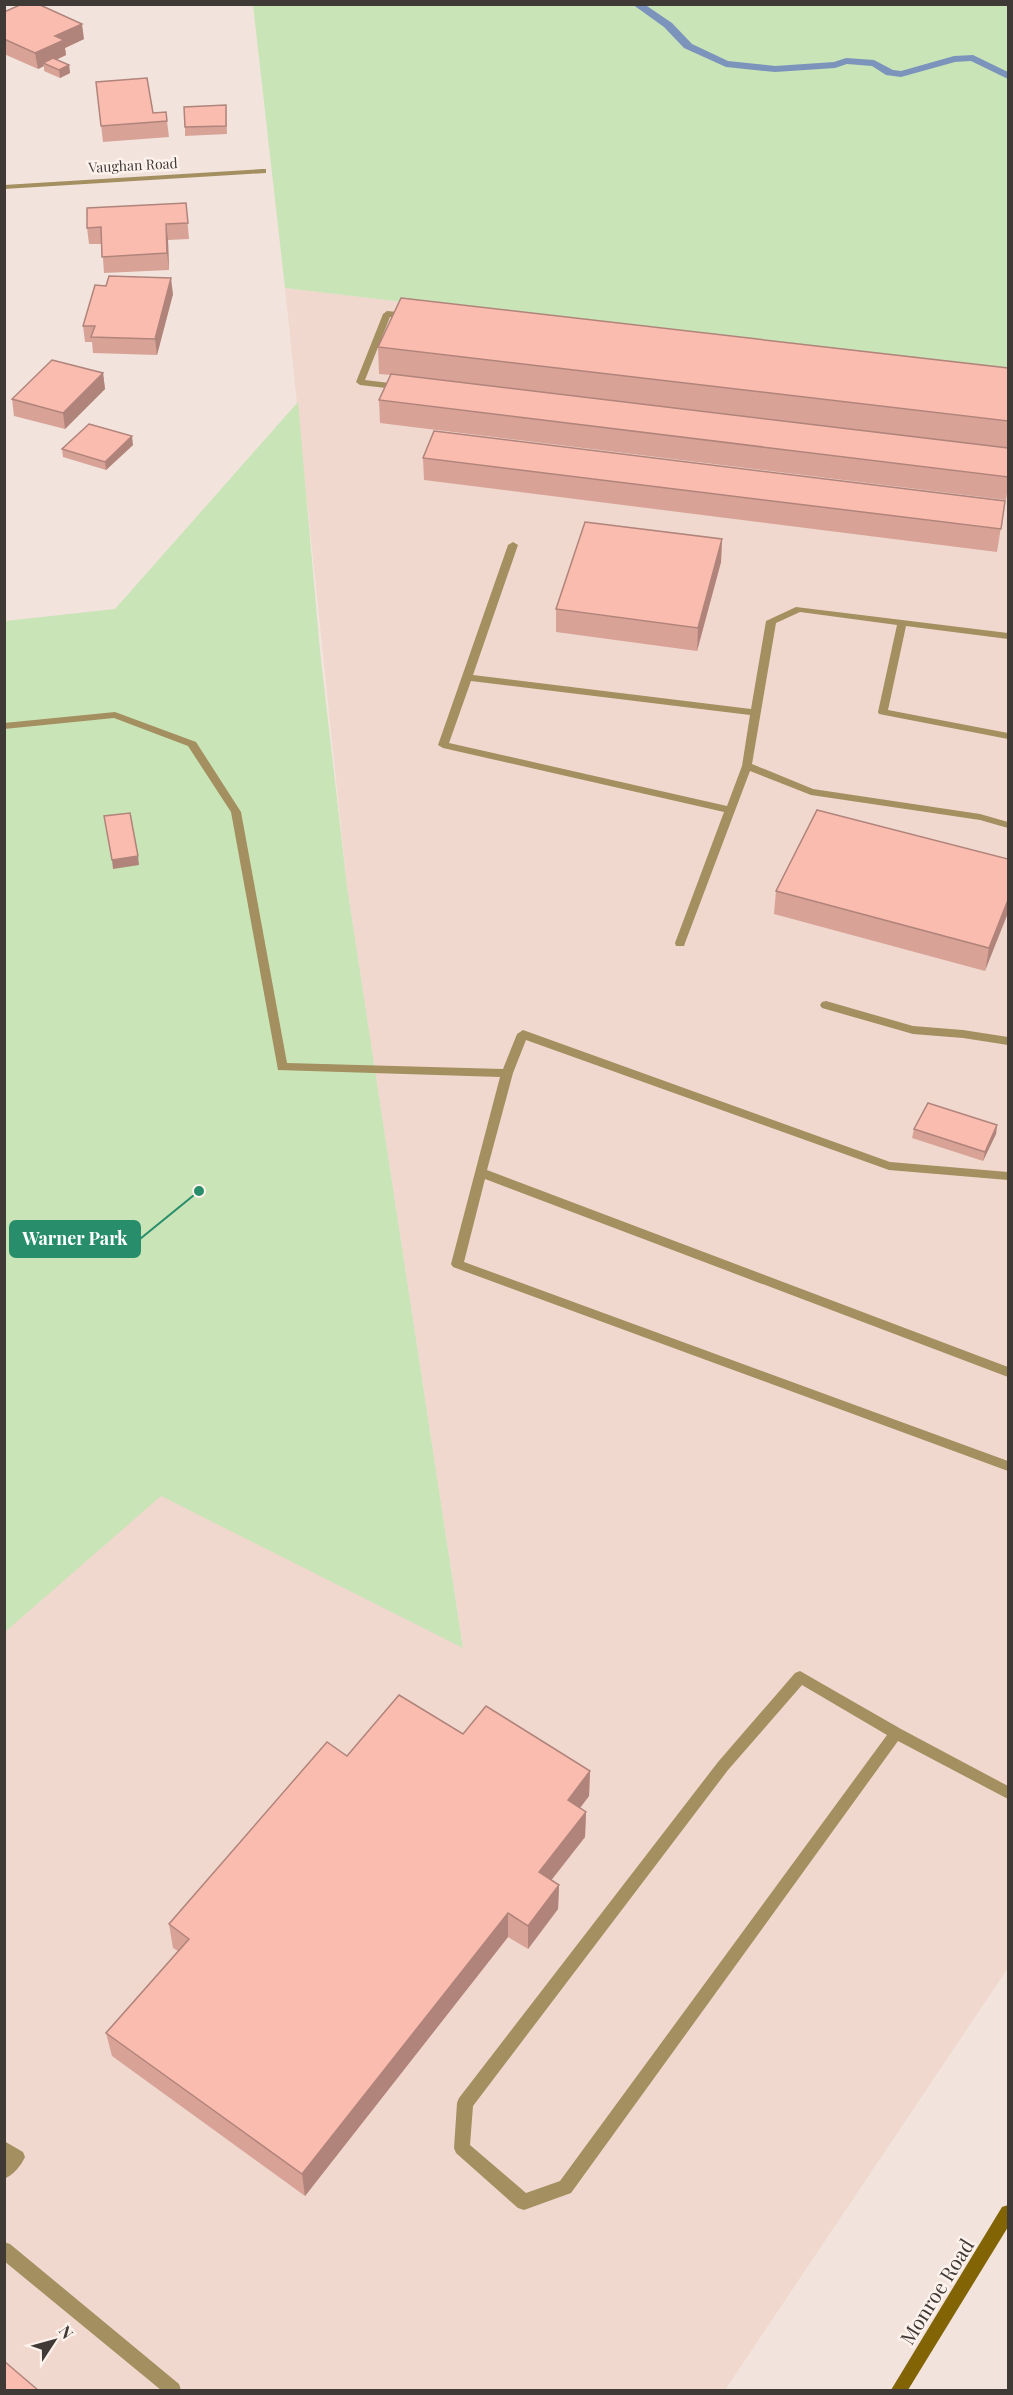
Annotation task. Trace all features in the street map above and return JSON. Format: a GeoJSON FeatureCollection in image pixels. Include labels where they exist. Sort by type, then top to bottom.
{"type":"FeatureCollection","features":[{"type":"Feature","properties":{"kind":"main road","name":"Monroe Road"},"geometry":{"type":"LineString","coordinates":[[899,2391],[1008,2213]]}},
{"type":"Feature","properties":{"kind":"street","name":"Vaughan Road"},"geometry":{"type":"LineString","coordinates":[[4,187],[263,171]]}},
{"type":"Feature","properties":{"kind":"street"},"geometry":{"type":"LineString","coordinates":[[418,389],[360,382],[387,314],[422,318]]}},
{"type":"Feature","properties":{"kind":"street"},"geometry":{"type":"LineString","coordinates":[[513,545],[443,745],[731,810]]}},
{"type":"Feature","properties":{"kind":"street"},"geometry":{"type":"LineString","coordinates":[[680,943],[747,766],[771,621],[798,609],[1008,636]]}},
{"type":"Feature","properties":{"kind":"street"},"geometry":{"type":"LineString","coordinates":[[902,622],[883,712],[1008,736]]}},
{"type":"Feature","properties":{"kind":"street"},"geometry":{"type":"LineString","coordinates":[[468,677],[756,713]]}},
{"type":"Feature","properties":{"kind":"street"},"geometry":{"type":"LineString","coordinates":[[4,726],[115,715],[192,744],[236,812],[282,1067],[507,1073]]}},
{"type":"Feature","properties":{"kind":"street"},"geometry":{"type":"LineString","coordinates":[[747,766],[811,792],[980,817],[1008,825]]}},
{"type":"Feature","properties":{"kind":"street"},"geometry":{"type":"LineString","coordinates":[[826,1005],[913,1030],[1008,1041]]}},
{"type":"Feature","properties":{"kind":"street"},"geometry":{"type":"LineString","coordinates":[[1008,1176],[889,1166],[523,1034],[507,1073],[457,1264],[1008,1466]]}},
{"type":"Feature","properties":{"kind":"street"},"geometry":{"type":"LineString","coordinates":[[482,1173],[1008,1372]]}},
{"type":"Feature","properties":{"kind":"street"},"geometry":{"type":"LineString","coordinates":[[896,1733],[565,2187],[524,2202],[462,2148],[465,2103],[723,1766],[800,1677],[896,1733],[1008,1793]]}},
{"type":"Feature","properties":{"kind":"street"},"geometry":{"type":"LineString","coordinates":[[4,2148],[17,2157],[4,2172]]}},
{"type":"Feature","properties":{"kind":"street"},"geometry":{"type":"LineString","coordinates":[[4,2250],[173,2391]]}},
{"type":"Feature","properties":{"kind":"shaded area"},"geometry":{"type":"Polygon","coordinates":[[[285,288],[1008,374],[1008,1968],[725,2390],[5,2390],[4,1632],[161,1495],[463,1647],[347,886],[285,288]]]}},
{"type":"Feature","properties":{"kind":"green space"},"geometry":{"type":"Polygon","coordinates":[[[253,5],[1008,5],[1008,374],[285,288],[253,5]]]}},
{"type":"Feature","properties":{"kind":"green space"},"geometry":{"type":"Polygon","coordinates":[[[298,402],[320,651],[347,886],[463,1648],[161,1496],[5,1632],[5,621],[115,609],[298,402]]]}},
{"type":"Feature","properties":{"kind":"building"},"geometry":{"type":"Polygon","coordinates":[[[22,4],[38,4],[82,24],[55,36],[64,40],[35,53],[4,39],[4,12],[22,4]]]}},
{"type":"Feature","properties":{"kind":"building"},"geometry":{"type":"Polygon","coordinates":[[[53,58],[69,65],[59,70],[43,63],[53,58]]]}},
{"type":"Feature","properties":{"kind":"building"},"geometry":{"type":"Polygon","coordinates":[[[147,78],[153,113],[166,112],[167,121],[101,126],[96,82],[147,78]]]}},
{"type":"Feature","properties":{"kind":"building"},"geometry":{"type":"Polygon","coordinates":[[[226,105],[226,126],[185,127],[184,107],[226,105]]]}},
{"type":"Feature","properties":{"kind":"building"},"geometry":{"type":"Polygon","coordinates":[[[186,203],[188,223],[166,224],[167,253],[102,257],[101,227],[87,228],[87,208],[186,203]]]}},
{"type":"Feature","properties":{"kind":"building"},"geometry":{"type":"Polygon","coordinates":[[[109,276],[171,278],[155,339],[91,337],[95,326],[83,326],[95,285],[106,286],[109,276]]]}},
{"type":"Feature","properties":{"kind":"building"},"geometry":{"type":"Polygon","coordinates":[[[401,298],[1008,368],[1008,421],[378,347],[401,298]]]}},
{"type":"Feature","properties":{"kind":"building"},"geometry":{"type":"Polygon","coordinates":[[[52,360],[103,373],[63,413],[12,399],[52,360]]]}},
{"type":"Feature","properties":{"kind":"building"},"geometry":{"type":"Polygon","coordinates":[[[391,374],[1008,448],[1008,477],[379,400],[391,374]]]}},
{"type":"Feature","properties":{"kind":"building"},"geometry":{"type":"Polygon","coordinates":[[[89,424],[132,436],[105,462],[62,449],[89,424]]]}},
{"type":"Feature","properties":{"kind":"building"},"geometry":{"type":"Polygon","coordinates":[[[434,431],[1005,501],[1001,529],[423,458],[434,431]]]}},
{"type":"Feature","properties":{"kind":"building"},"geometry":{"type":"Polygon","coordinates":[[[585,522],[722,539],[698,628],[556,609],[585,522]]]}},
{"type":"Feature","properties":{"kind":"building"},"geometry":{"type":"Polygon","coordinates":[[[817,810],[1008,859],[1008,900],[989,948],[776,891],[817,810]]]}},
{"type":"Feature","properties":{"kind":"building"},"geometry":{"type":"Polygon","coordinates":[[[130,813],[138,856],[112,860],[104,816],[130,813]]]}},
{"type":"Feature","properties":{"kind":"building"},"geometry":{"type":"Polygon","coordinates":[[[928,1103],[997,1125],[985,1152],[914,1129],[928,1103]]]}},
{"type":"Feature","properties":{"kind":"building"},"geometry":{"type":"Polygon","coordinates":[[[399,1695],[463,1734],[486,1706],[590,1771],[568,1800],[586,1812],[539,1872],[559,1885],[528,1926],[508,1913],[302,2174],[106,2033],[189,1939],[169,1924],[327,1742],[347,1756],[399,1695]]]}},
{"type":"Feature","properties":{"kind":"building"},"geometry":{"type":"Polygon","coordinates":[[[4,2361],[39,2391],[4,2391],[4,2361]]]}},
{"type":"Feature","properties":{"kind":"waterway"},"geometry":{"type":"LineString","coordinates":[[637,4],[668,25],[688,46],[726,64],[775,69],[835,65],[846,61],[874,63],[890,73],[901,74],[954,59],[973,58],[1008,76]]}},
{"type":"Feature","properties":{"kind":"place","name":"Warner Park"},"geometry":{"type":"Point","coordinates":[199,1191]}}]}
